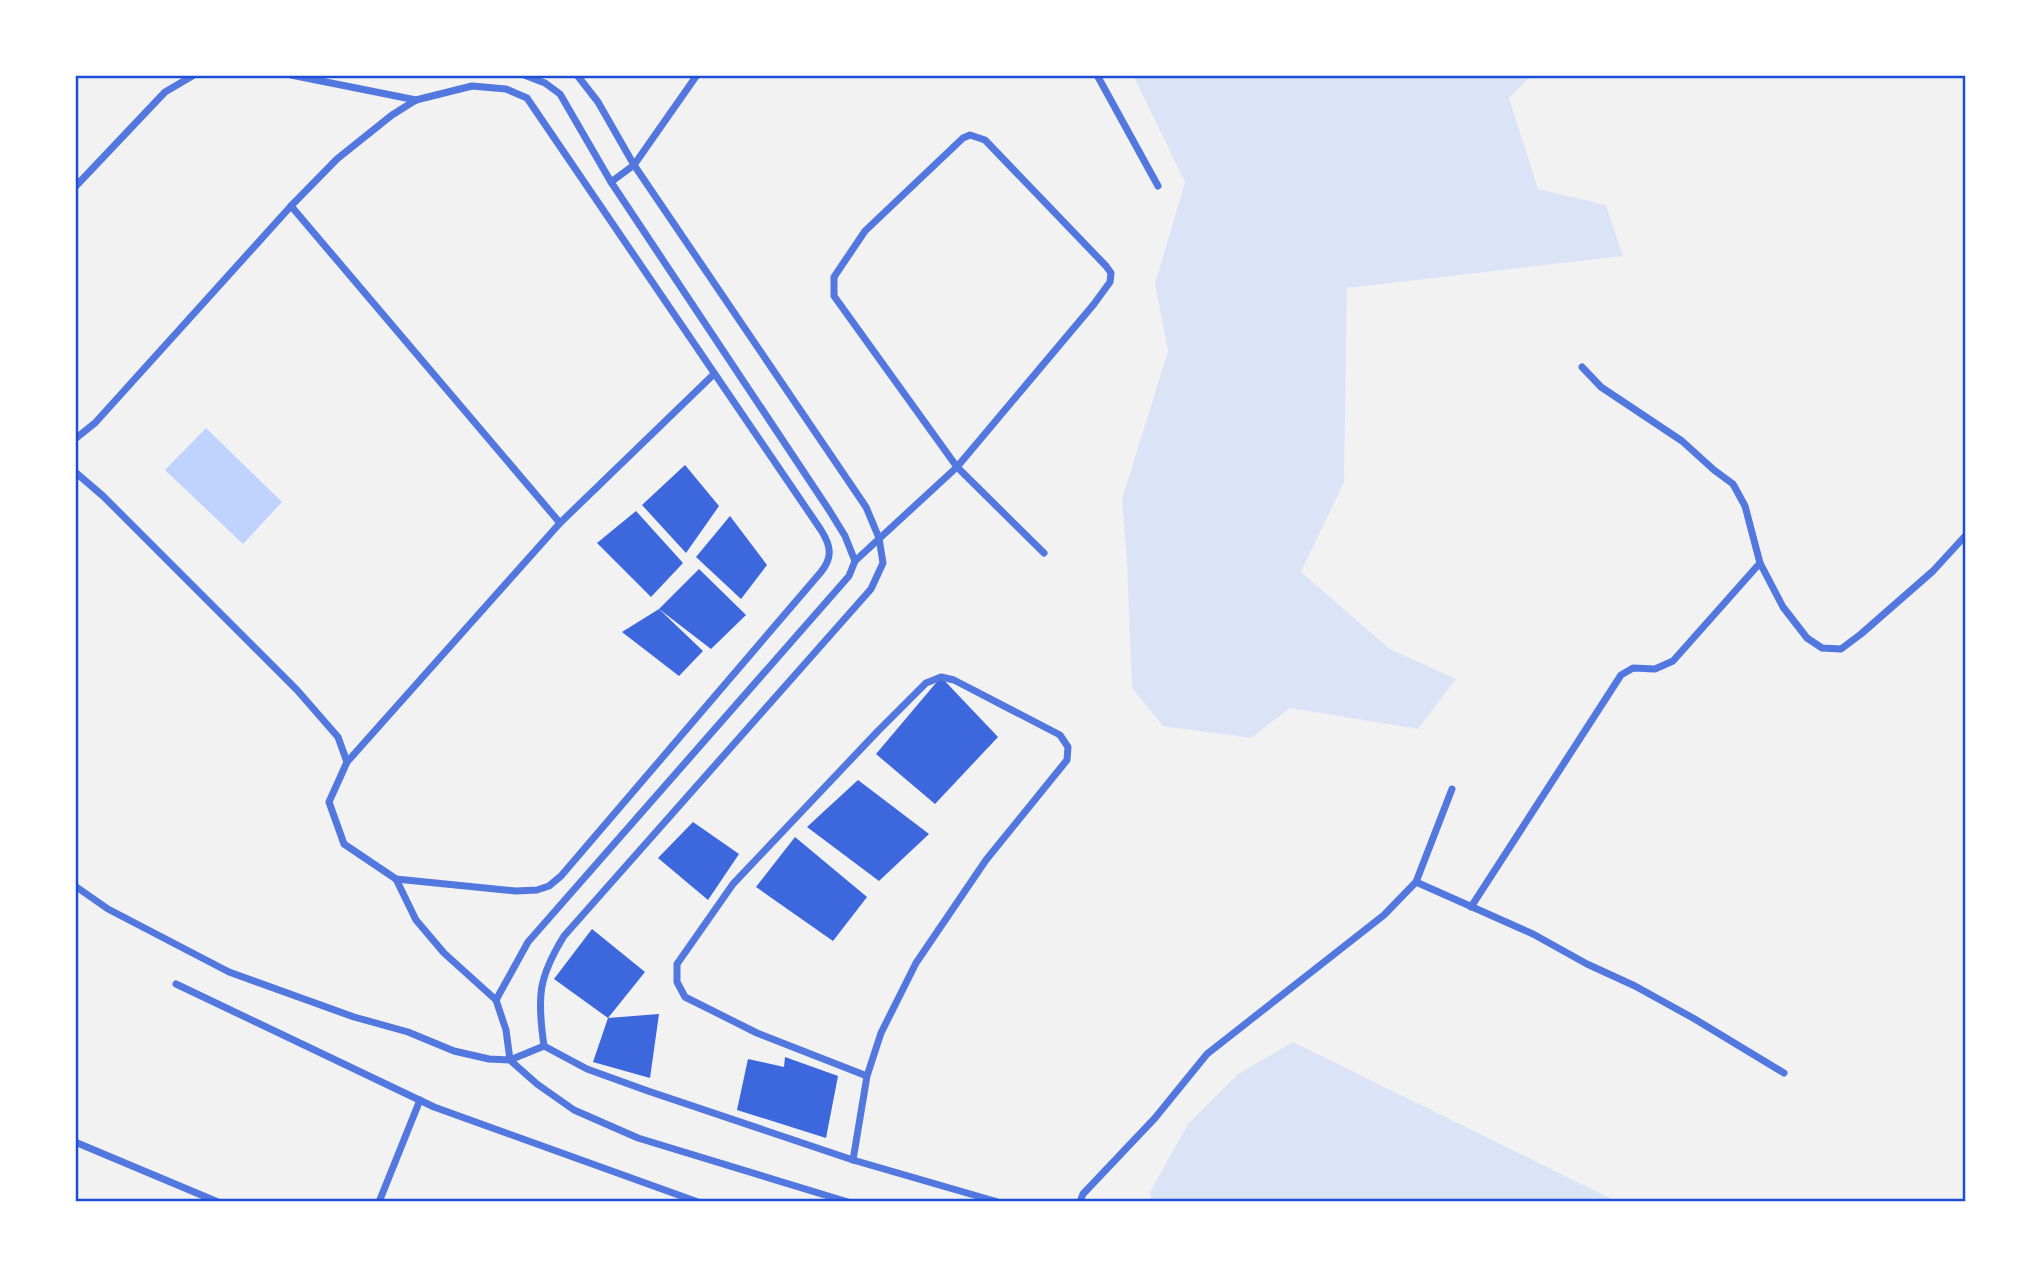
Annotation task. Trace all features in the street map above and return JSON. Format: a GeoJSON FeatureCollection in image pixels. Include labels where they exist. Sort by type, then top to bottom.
{"type":"FeatureCollection","features":[{"type":"Feature","properties":{"kind":"street"},"geometry":{"type":"LineString","coordinates":[[75,187],[165,92],[194,75]]}},
{"type":"Feature","properties":{"kind":"street"},"geometry":{"type":"LineString","coordinates":[[291,75],[416,100]]}},
{"type":"Feature","properties":{"kind":"street"},"geometry":{"type":"LineString","coordinates":[[524,75],[545,83],[560,94],[611,182],[829,510],[845,536],[855,561]]}},
{"type":"Feature","properties":{"kind":"street"},"geometry":{"type":"LineString","coordinates":[[544,1046],[539,1014],[541,982],[549,960],[564,936],[871,589],[883,563],[874,521],[851,484],[634,164],[598,102],[577,75]]}},
{"type":"Feature","properties":{"kind":"street"},"geometry":{"type":"LineString","coordinates":[[611,182],[634,164],[697,75]]}},
{"type":"Feature","properties":{"kind":"street"},"geometry":{"type":"LineString","coordinates":[[1097,75],[1158,186]]}},
{"type":"Feature","properties":{"kind":"street"},"geometry":{"type":"LineString","coordinates":[[75,439],[95,424],[291,206],[337,159],[392,115],[416,100],[472,86],[506,89],[527,98],[714,373],[825,537],[830,550],[826,566],[561,876],[549,886],[537,890],[516,891],[396,879],[344,844],[329,802],[347,762],[560,523],[714,373]]}},
{"type":"Feature","properties":{"kind":"street"},"geometry":{"type":"LineString","coordinates":[[496,1000],[528,942],[849,576],[855,561],[957,467],[1110,282],[1111,273],[985,140],[975,135],[963,138],[865,231],[834,277],[834,296],[957,467],[1044,553]]}},
{"type":"Feature","properties":{"kind":"street"},"geometry":{"type":"LineString","coordinates":[[291,206],[560,523]]}},
{"type":"Feature","properties":{"kind":"street"},"geometry":{"type":"LineString","coordinates":[[1582,367],[1601,387],[1682,441],[1733,484],[1745,506],[1760,563],[1783,607],[1807,638],[1822,649],[1841,649],[1933,571],[1966,535]]}},
{"type":"Feature","properties":{"kind":"street"},"geometry":{"type":"LineString","coordinates":[[75,472],[103,496],[297,690],[338,737],[347,762]]}},
{"type":"Feature","properties":{"kind":"street"},"geometry":{"type":"LineString","coordinates":[[1471,907],[1621,675],[1633,668],[1655,669],[1673,661],[1760,563]]}},
{"type":"Feature","properties":{"kind":"street"},"geometry":{"type":"LineString","coordinates":[[853,1160],[867,1076],[881,1032],[916,963],[986,860],[1068,760],[1068,747],[1060,735],[954,680],[941,677],[926,683],[733,884],[677,964],[677,982],[685,997],[757,1033],[867,1076]]}},
{"type":"Feature","properties":{"kind":"street"},"geometry":{"type":"LineString","coordinates":[[1080,1202],[1083,1194],[1155,1118],[1207,1054],[1384,915],[1416,883],[1452,789]]}},
{"type":"Feature","properties":{"kind":"street"},"geometry":{"type":"LineString","coordinates":[[396,879],[416,920],[444,953],[496,1000],[506,1030],[510,1060],[537,1084],[574,1110],[638,1138],[848,1202]]}},
{"type":"Feature","properties":{"kind":"street"},"geometry":{"type":"LineString","coordinates":[[1416,883],[1533,934],[1587,964],[1635,986],[1784,1073]]}},
{"type":"Feature","properties":{"kind":"street"},"geometry":{"type":"LineString","coordinates":[[75,886],[120,915],[229,972],[354,1017],[408,1032],[454,1051],[489,1059],[510,1060],[544,1046]]}},
{"type":"Feature","properties":{"kind":"street"},"geometry":{"type":"LineString","coordinates":[[176,984],[420,1100],[566,1156],[698,1202]]}},
{"type":"Feature","properties":{"kind":"street"},"geometry":{"type":"LineString","coordinates":[[544,1046],[587,1069],[853,1160],[998,1202]]}},
{"type":"Feature","properties":{"kind":"street"},"geometry":{"type":"LineString","coordinates":[[379,1202],[420,1100]]}},
{"type":"Feature","properties":{"kind":"street"},"geometry":{"type":"LineString","coordinates":[[75,1142],[218,1202]]}},
{"type":"Feature","properties":{"kind":"shaded area"},"geometry":{"type":"Polygon","coordinates":[[[1133,75],[1532,75],[1509,98],[1538,189],[1606,205],[1623,256],[1347,288],[1344,482],[1301,572],[1390,649],[1456,679],[1418,729],[1290,708],[1251,738],[1163,726],[1132,688],[1122,499],[1168,351],[1155,284],[1185,182],[1133,75]]]}},
{"type":"Feature","properties":{"kind":"shaded area"},"geometry":{"type":"Polygon","coordinates":[[[1293,1042],[1618,1202],[1151,1202],[1150,1192],[1188,1124],[1238,1074],[1293,1042]]]}},
{"type":"Feature","properties":{"kind":"water"},"geometry":{"type":"Polygon","coordinates":[[[206,428],[282,502],[243,544],[165,470],[206,428]]]}},
{"type":"Feature","properties":{"kind":"building"},"geometry":{"type":"Polygon","coordinates":[[[685,465],[719,506],[686,553],[642,505],[685,465]]]}},
{"type":"Feature","properties":{"kind":"building"},"geometry":{"type":"Polygon","coordinates":[[[636,511],[683,563],[651,597],[597,543],[636,511]]]}},
{"type":"Feature","properties":{"kind":"building"},"geometry":{"type":"Polygon","coordinates":[[[730,516],[767,565],[741,599],[696,557],[730,516]]]}},
{"type":"Feature","properties":{"kind":"building"},"geometry":{"type":"Polygon","coordinates":[[[699,569],[746,615],[711,649],[659,609],[699,569]]]}},
{"type":"Feature","properties":{"kind":"building"},"geometry":{"type":"Polygon","coordinates":[[[659,609],[703,651],[679,676],[622,632],[659,609]]]}},
{"type":"Feature","properties":{"kind":"building"},"geometry":{"type":"Polygon","coordinates":[[[941,677],[998,737],[935,804],[876,754],[941,677]]]}},
{"type":"Feature","properties":{"kind":"building"},"geometry":{"type":"Polygon","coordinates":[[[858,780],[929,834],[879,881],[807,827],[858,780]]]}},
{"type":"Feature","properties":{"kind":"building"},"geometry":{"type":"Polygon","coordinates":[[[693,822],[739,854],[708,900],[658,858],[693,822]]]}},
{"type":"Feature","properties":{"kind":"building"},"geometry":{"type":"Polygon","coordinates":[[[795,837],[867,897],[833,941],[756,887],[795,837]]]}},
{"type":"Feature","properties":{"kind":"building"},"geometry":{"type":"Polygon","coordinates":[[[592,929],[645,972],[608,1018],[554,979],[592,929]]]}},
{"type":"Feature","properties":{"kind":"building"},"geometry":{"type":"Polygon","coordinates":[[[659,1014],[650,1078],[593,1062],[608,1018],[659,1014]]]}},
{"type":"Feature","properties":{"kind":"building"},"geometry":{"type":"Polygon","coordinates":[[[785,1057],[838,1076],[826,1138],[737,1110],[748,1059],[784,1067],[785,1057]]]}}]}
